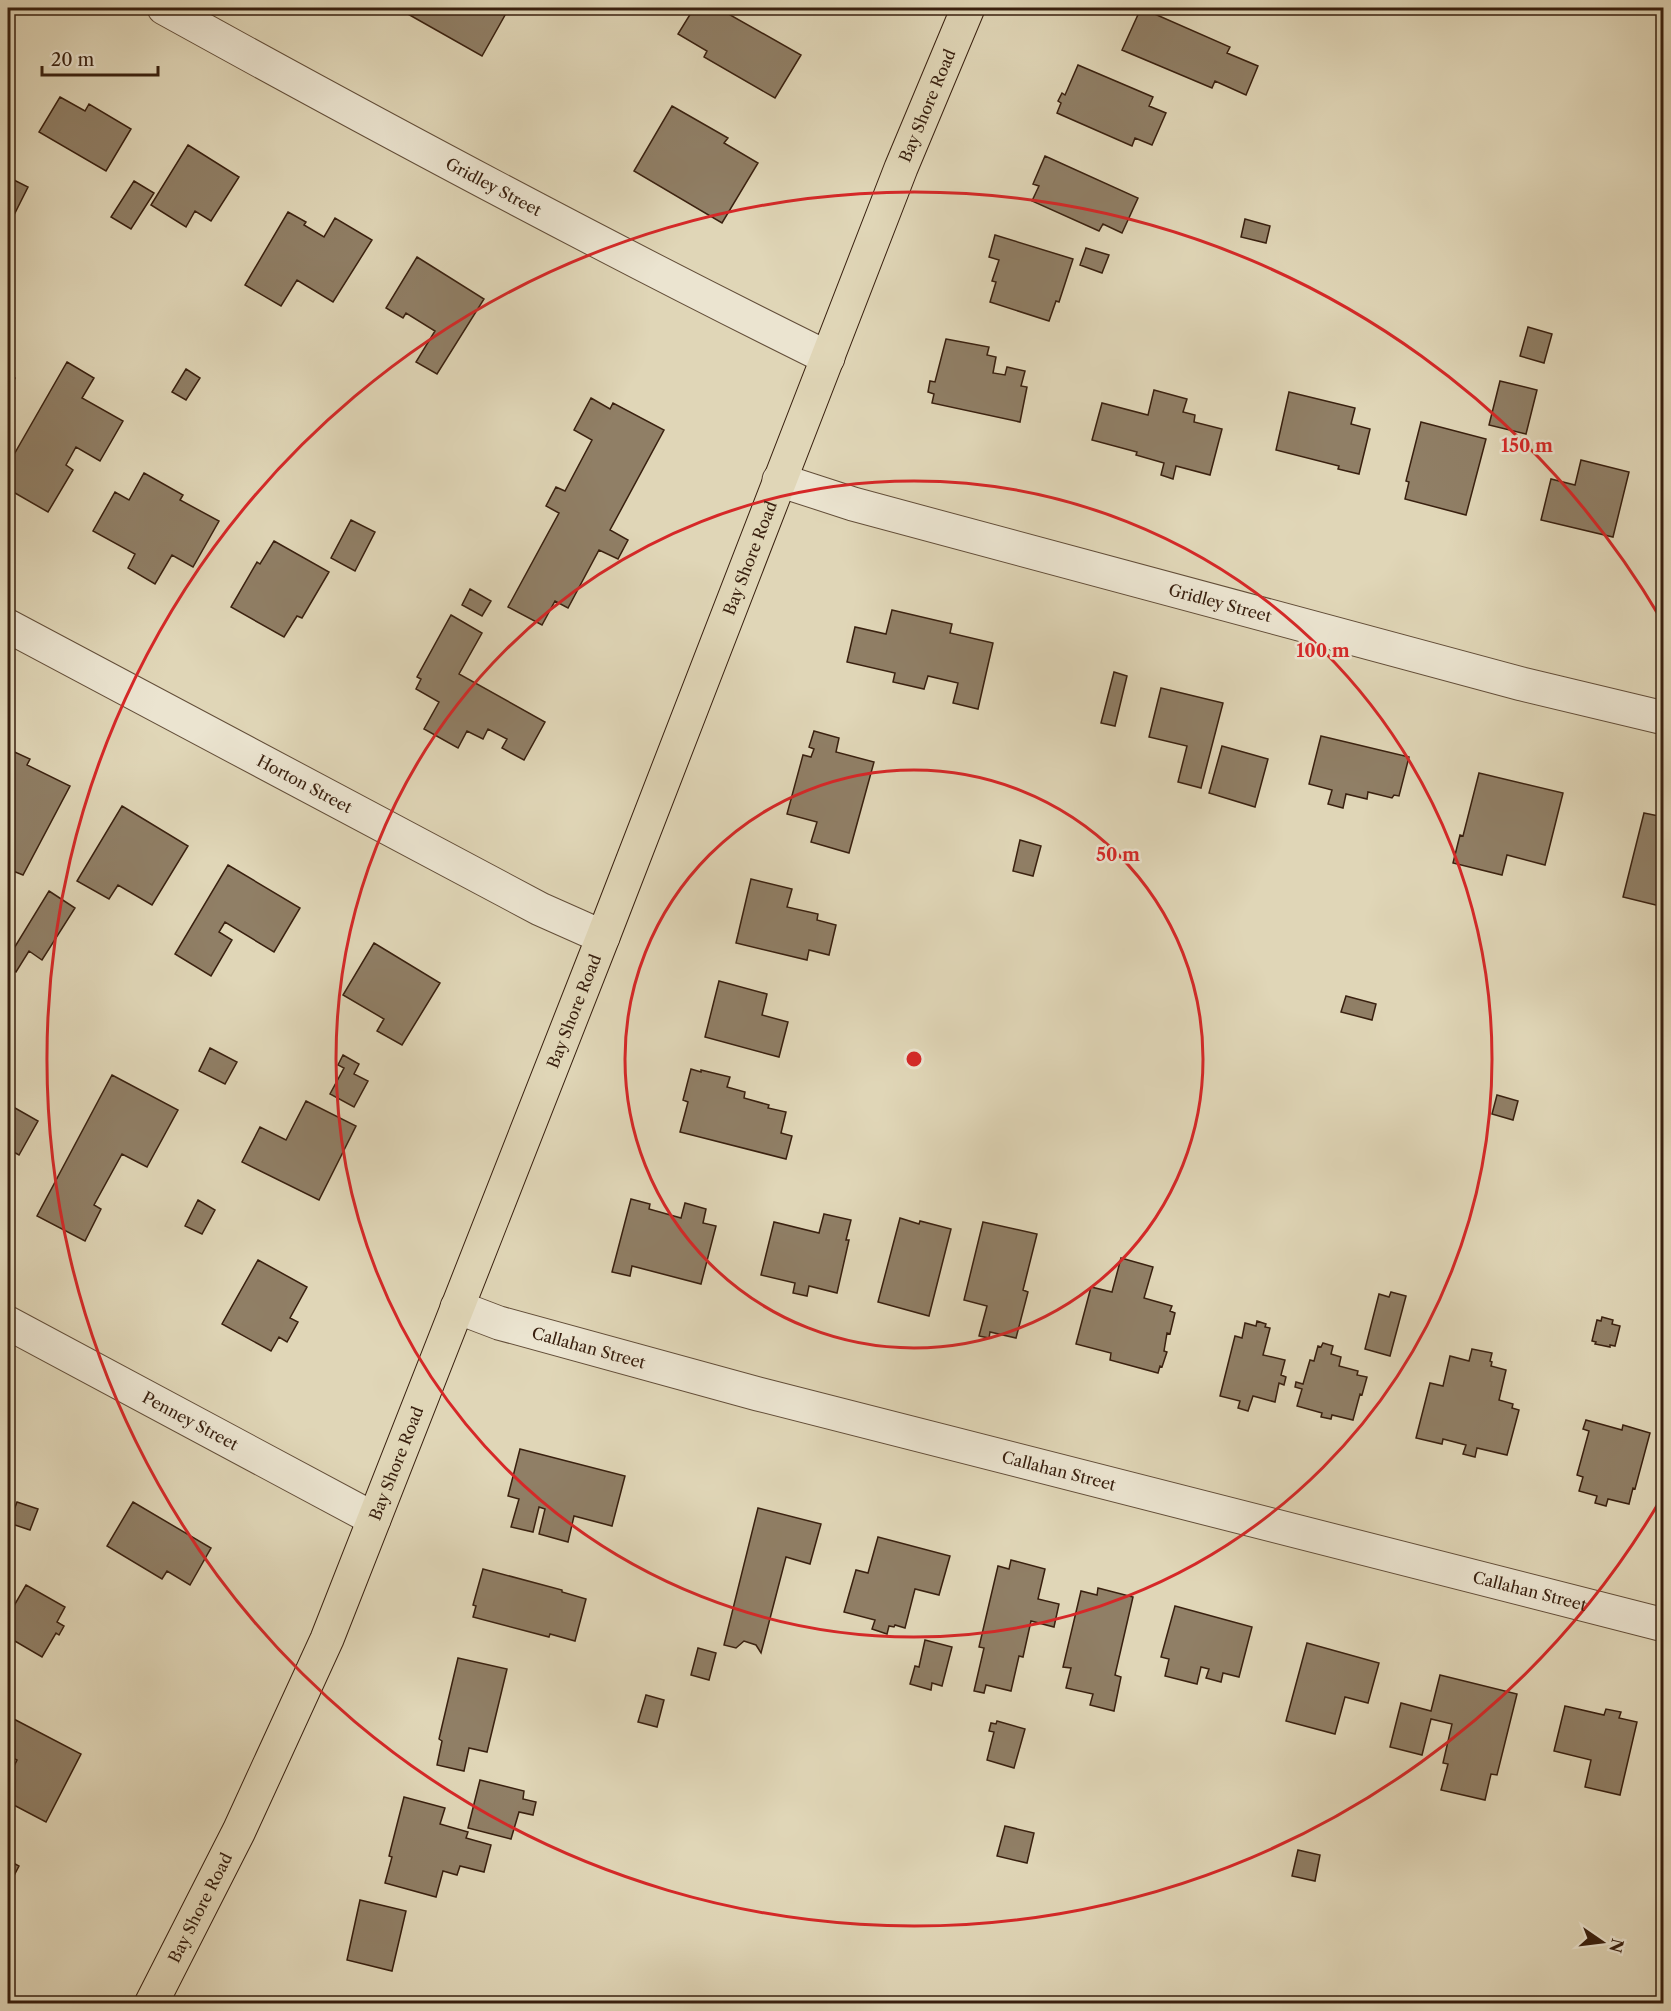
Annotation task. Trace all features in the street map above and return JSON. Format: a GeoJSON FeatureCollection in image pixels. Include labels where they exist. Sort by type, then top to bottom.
{"type":"FeatureCollection","features":[{"type":"Feature","properties":{"kind":"main road","name":"Bay Shore Road"},"geometry":{"type":"LineString","coordinates":[[151,2004],[228,1852],[327,1639],[603,937],[901,168],[968,8]]}},
{"type":"Feature","properties":{"kind":"street","name":"Gridley Street"},"geometry":{"type":"LineString","coordinates":[[164,8],[609,248],[828,357]]}},
{"type":"Feature","properties":{"kind":"street","name":"Gridley Street"},"geometry":{"type":"LineString","coordinates":[[779,480],[853,504],[1522,684],[1664,718]]}},
{"type":"Feature","properties":{"kind":"street","name":"Horton Street"},"geometry":{"type":"LineString","coordinates":[[8,626],[540,909],[603,937]]}},
{"type":"Feature","properties":{"kind":"street","name":"Callahan Street"},"geometry":{"type":"LineString","coordinates":[[457,1307],[499,1323],[758,1394],[1664,1625]]}},
{"type":"Feature","properties":{"kind":"street","name":"Penney Street"},"geometry":{"type":"LineString","coordinates":[[8,1323],[374,1520]]}},
{"type":"Feature","properties":{"kind":"building"},"geometry":{"type":"Polygon","coordinates":[[[400,8],[509,8],[482,56],[400,8]]]}},
{"type":"Feature","properties":{"kind":"building"},"geometry":{"type":"Polygon","coordinates":[[[694,8],[718,8],[801,55],[775,98],[704,57],[707,51],[678,34],[694,8]]]}},
{"type":"Feature","properties":{"kind":"building"},"geometry":{"type":"Polygon","coordinates":[[[1141,8],[1230,47],[1227,53],[1258,66],[1246,95],[1215,81],[1212,88],[1122,50],[1141,8]]]}},
{"type":"Feature","properties":{"kind":"building"},"geometry":{"type":"Polygon","coordinates":[[[1078,65],[1153,97],[1149,106],[1166,113],[1152,145],[1135,138],[1132,146],[1057,113],[1061,103],[1058,101],[1062,93],[1065,95],[1078,65]]]}},
{"type":"Feature","properties":{"kind":"building"},"geometry":{"type":"Polygon","coordinates":[[[60,97],[85,111],[89,104],[131,129],[106,171],[39,132],[60,97]]]}},
{"type":"Feature","properties":{"kind":"building"},"geometry":{"type":"Polygon","coordinates":[[[672,106],[728,138],[724,143],[758,163],[722,223],[634,171],[672,106]]]}},
{"type":"Feature","properties":{"kind":"building"},"geometry":{"type":"Polygon","coordinates":[[[188,145],[239,177],[211,221],[195,211],[186,227],[151,205],[188,145]]]}},
{"type":"Feature","properties":{"kind":"building"},"geometry":{"type":"Polygon","coordinates":[[[1045,156],[1138,198],[1122,233],[1103,224],[1099,231],[1032,201],[1039,186],[1033,184],[1045,156]]]}},
{"type":"Feature","properties":{"kind":"building"},"geometry":{"type":"Polygon","coordinates":[[[8,177],[28,187],[8,227],[8,177]]]}},
{"type":"Feature","properties":{"kind":"building"},"geometry":{"type":"Polygon","coordinates":[[[134,181],[154,193],[131,229],[111,217],[134,181]]]}},
{"type":"Feature","properties":{"kind":"building"},"geometry":{"type":"Polygon","coordinates":[[[288,212],[306,222],[304,225],[324,237],[335,218],[372,240],[333,302],[297,280],[281,306],[245,285],[288,212]]]}},
{"type":"Feature","properties":{"kind":"building"},"geometry":{"type":"Polygon","coordinates":[[[1245,219],[1270,226],[1266,243],[1241,237],[1245,219]]]}},
{"type":"Feature","properties":{"kind":"building"},"geometry":{"type":"Polygon","coordinates":[[[995,235],[1073,259],[1059,302],[1056,301],[1049,321],[990,302],[996,282],[992,281],[999,260],[989,257],[995,235]]]}},
{"type":"Feature","properties":{"kind":"building"},"geometry":{"type":"Polygon","coordinates":[[[1086,248],[1109,255],[1102,273],[1080,265],[1086,248]]]}},
{"type":"Feature","properties":{"kind":"building"},"geometry":{"type":"Polygon","coordinates":[[[417,257],[484,299],[437,374],[416,362],[435,331],[406,313],[403,318],[386,308],[417,257]]]}},
{"type":"Feature","properties":{"kind":"building"},"geometry":{"type":"Polygon","coordinates":[[[1528,327],[1552,334],[1544,363],[1520,356],[1528,327]]]}},
{"type":"Feature","properties":{"kind":"building"},"geometry":{"type":"Polygon","coordinates":[[[946,339],[989,347],[987,355],[996,357],[993,373],[1005,375],[1007,367],[1025,371],[1021,386],[1027,387],[1020,422],[932,403],[934,394],[928,392],[930,381],[935,382],[946,339]]]}},
{"type":"Feature","properties":{"kind":"building"},"geometry":{"type":"Polygon","coordinates":[[[67,362],[94,378],[82,398],[123,421],[100,461],[76,447],[66,465],[73,470],[48,512],[8,489],[8,465],[67,362]]]}},
{"type":"Feature","properties":{"kind":"building"},"geometry":{"type":"Polygon","coordinates":[[[186,369],[200,378],[186,400],[172,392],[186,369]]]}},
{"type":"Feature","properties":{"kind":"building"},"geometry":{"type":"Polygon","coordinates":[[[8,374],[15,378],[8,394],[8,374]]]}},
{"type":"Feature","properties":{"kind":"building"},"geometry":{"type":"Polygon","coordinates":[[[1500,381],[1537,390],[1526,434],[1489,425],[1500,381]]]}},
{"type":"Feature","properties":{"kind":"building"},"geometry":{"type":"Polygon","coordinates":[[[1154,390],[1187,399],[1183,412],[1195,415],[1194,422],[1222,429],[1210,475],[1176,466],[1173,479],[1161,475],[1164,463],[1136,455],[1137,452],[1092,440],[1102,403],[1148,415],[1154,390]]]}},
{"type":"Feature","properties":{"kind":"building"},"geometry":{"type":"Polygon","coordinates":[[[1289,392],[1355,408],[1351,424],[1370,429],[1359,474],[1338,469],[1339,466],[1276,450],[1289,392]]]}},
{"type":"Feature","properties":{"kind":"building"},"geometry":{"type":"Polygon","coordinates":[[[591,398],[610,409],[613,403],[664,430],[610,530],[628,540],[618,559],[599,550],[568,608],[555,601],[542,625],[508,607],[559,513],[546,506],[556,487],[565,491],[592,440],[574,430],[591,398]]]}},
{"type":"Feature","properties":{"kind":"building"},"geometry":{"type":"Polygon","coordinates":[[[1421,422],[1486,439],[1466,515],[1405,499],[1409,482],[1406,481],[1421,422]]]}},
{"type":"Feature","properties":{"kind":"building"},"geometry":{"type":"Polygon","coordinates":[[[1581,460],[1629,472],[1613,537],[1541,520],[1551,479],[1575,485],[1581,460]]]}},
{"type":"Feature","properties":{"kind":"building"},"geometry":{"type":"Polygon","coordinates":[[[144,473],[183,495],[180,500],[219,521],[193,567],[172,555],[155,584],[128,568],[135,554],[93,531],[115,492],[129,500],[144,473]]]}},
{"type":"Feature","properties":{"kind":"building"},"geometry":{"type":"Polygon","coordinates":[[[351,520],[375,532],[355,571],[331,558],[351,520]]]}},
{"type":"Feature","properties":{"kind":"building"},"geometry":{"type":"Polygon","coordinates":[[[274,541],[329,572],[302,618],[297,616],[284,637],[231,607],[257,562],[260,564],[274,541]]]}},
{"type":"Feature","properties":{"kind":"building"},"geometry":{"type":"Polygon","coordinates":[[[470,589],[491,601],[482,616],[462,605],[470,589]]]}},
{"type":"Feature","properties":{"kind":"building"},"geometry":{"type":"Polygon","coordinates":[[[892,610],[952,624],[950,633],[993,643],[978,709],[953,703],[958,683],[928,676],[924,689],[893,682],[895,673],[847,662],[855,627],[886,634],[892,610]]]}},
{"type":"Feature","properties":{"kind":"building"},"geometry":{"type":"Polygon","coordinates":[[[451,615],[482,633],[459,674],[545,722],[524,760],[502,748],[507,739],[488,729],[483,739],[467,731],[458,748],[424,729],[439,702],[416,689],[421,679],[417,677],[451,615]]]}},
{"type":"Feature","properties":{"kind":"building"},"geometry":{"type":"Polygon","coordinates":[[[1114,672],[1127,676],[1115,726],[1101,723],[1114,672]]]}},
{"type":"Feature","properties":{"kind":"building"},"geometry":{"type":"Polygon","coordinates":[[[1161,688],[1223,703],[1201,788],[1178,782],[1187,746],[1149,737],[1161,688]]]}},
{"type":"Feature","properties":{"kind":"building"},"geometry":{"type":"Polygon","coordinates":[[[814,731],[839,738],[836,752],[874,762],[849,853],[811,842],[817,822],[787,814],[803,755],[811,757],[814,749],[809,747],[814,731]]]}},
{"type":"Feature","properties":{"kind":"building"},"geometry":{"type":"Polygon","coordinates":[[[1321,736],[1409,757],[1399,796],[1394,795],[1392,798],[1368,792],[1367,799],[1346,794],[1343,808],[1328,804],[1332,790],[1309,784],[1321,736]]]}},
{"type":"Feature","properties":{"kind":"building"},"geometry":{"type":"Polygon","coordinates":[[[1222,746],[1268,759],[1255,807],[1209,793],[1222,746]]]}},
{"type":"Feature","properties":{"kind":"building"},"geometry":{"type":"Polygon","coordinates":[[[8,749],[30,759],[27,765],[70,786],[23,875],[8,869],[8,749]]]}},
{"type":"Feature","properties":{"kind":"building"},"geometry":{"type":"Polygon","coordinates":[[[1479,773],[1563,793],[1545,865],[1507,855],[1502,875],[1453,863],[1460,835],[1463,836],[1479,773]]]}},
{"type":"Feature","properties":{"kind":"building"},"geometry":{"type":"Polygon","coordinates":[[[122,806],[188,846],[152,905],[118,885],[109,899],[77,881],[122,806]]]}},
{"type":"Feature","properties":{"kind":"building"},"geometry":{"type":"Polygon","coordinates":[[[1644,813],[1664,817],[1664,907],[1623,897],[1644,813]]]}},
{"type":"Feature","properties":{"kind":"building"},"geometry":{"type":"Polygon","coordinates":[[[1020,840],[1041,846],[1033,876],[1013,871],[1020,840]]]}},
{"type":"Feature","properties":{"kind":"building"},"geometry":{"type":"Polygon","coordinates":[[[228,865],[300,908],[274,952],[225,922],[219,932],[232,940],[211,976],[175,954],[228,865]]]}},
{"type":"Feature","properties":{"kind":"building"},"geometry":{"type":"Polygon","coordinates":[[[751,879],[792,889],[787,907],[818,914],[817,920],[836,925],[829,955],[809,950],[807,960],[736,943],[751,879]]]}},
{"type":"Feature","properties":{"kind":"building"},"geometry":{"type":"Polygon","coordinates":[[[49,891],[75,908],[42,960],[29,951],[16,972],[8,967],[8,958],[49,891]]]}},
{"type":"Feature","properties":{"kind":"building"},"geometry":{"type":"Polygon","coordinates":[[[374,943],[440,983],[402,1045],[377,1031],[384,1019],[343,995],[374,943]]]}},
{"type":"Feature","properties":{"kind":"building"},"geometry":{"type":"Polygon","coordinates":[[[719,981],[767,994],[762,1015],[788,1022],[779,1057],[705,1037],[719,981]]]}},
{"type":"Feature","properties":{"kind":"building"},"geometry":{"type":"Polygon","coordinates":[[[1346,996],[1376,1004],[1372,1020],[1341,1012],[1346,996]]]}},
{"type":"Feature","properties":{"kind":"building"},"geometry":{"type":"Polygon","coordinates":[[[210,1048],[237,1062],[225,1084],[199,1071],[210,1048]]]}},
{"type":"Feature","properties":{"kind":"building"},"geometry":{"type":"Polygon","coordinates":[[[343,1055],[359,1064],[354,1074],[368,1081],[354,1107],[330,1094],[344,1068],[338,1065],[343,1055]]]}},
{"type":"Feature","properties":{"kind":"building"},"geometry":{"type":"Polygon","coordinates":[[[691,1069],[730,1077],[727,1087],[745,1092],[744,1098],[769,1105],[768,1108],[786,1112],[781,1133],[792,1136],[786,1159],[680,1132],[688,1102],[683,1100],[691,1069]]]}},
{"type":"Feature","properties":{"kind":"building"},"geometry":{"type":"Polygon","coordinates":[[[112,1075],[178,1110],[147,1167],[122,1154],[94,1205],[101,1209],[85,1241],[37,1216],[112,1075]]]}},
{"type":"Feature","properties":{"kind":"building"},"geometry":{"type":"Polygon","coordinates":[[[1497,1095],[1518,1101],[1513,1120],[1492,1114],[1497,1095]]]}},
{"type":"Feature","properties":{"kind":"building"},"geometry":{"type":"Polygon","coordinates":[[[306,1101],[356,1126],[319,1200],[242,1162],[260,1127],[286,1140],[306,1101]]]}},
{"type":"Feature","properties":{"kind":"building"},"geometry":{"type":"Polygon","coordinates":[[[8,1104],[38,1121],[19,1155],[8,1149],[8,1104]]]}},
{"type":"Feature","properties":{"kind":"building"},"geometry":{"type":"Polygon","coordinates":[[[631,1199],[650,1204],[649,1209],[681,1218],[685,1203],[706,1209],[703,1223],[716,1226],[701,1284],[632,1266],[630,1276],[612,1272],[631,1199]]]}},
{"type":"Feature","properties":{"kind":"building"},"geometry":{"type":"Polygon","coordinates":[[[198,1200],[215,1210],[202,1234],[185,1226],[198,1200]]]}},
{"type":"Feature","properties":{"kind":"building"},"geometry":{"type":"Polygon","coordinates":[[[824,1214],[851,1220],[846,1240],[849,1240],[837,1293],[809,1286],[807,1296],[793,1293],[795,1283],[761,1275],[774,1222],[819,1233],[824,1214]]]}},
{"type":"Feature","properties":{"kind":"building"},"geometry":{"type":"Polygon","coordinates":[[[900,1218],[919,1224],[920,1221],[951,1229],[929,1316],[878,1302],[900,1218]]]}},
{"type":"Feature","properties":{"kind":"building"},"geometry":{"type":"Polygon","coordinates":[[[983,1222],[1037,1234],[1023,1290],[1028,1292],[1016,1338],[990,1332],[989,1338],[979,1336],[987,1306],[964,1300],[983,1222]]]}},
{"type":"Feature","properties":{"kind":"building"},"geometry":{"type":"Polygon","coordinates":[[[1121,1258],[1153,1267],[1144,1298],[1172,1306],[1170,1311],[1175,1313],[1170,1334],[1167,1333],[1164,1351],[1167,1352],[1158,1373],[1110,1360],[1111,1353],[1076,1344],[1091,1287],[1112,1292],[1121,1258]]]}},
{"type":"Feature","properties":{"kind":"building"},"geometry":{"type":"Polygon","coordinates":[[[258,1260],[307,1287],[290,1318],[298,1322],[287,1342],[279,1337],[271,1351],[222,1324],[258,1260]]]}},
{"type":"Feature","properties":{"kind":"building"},"geometry":{"type":"Polygon","coordinates":[[[1391,1292],[1406,1296],[1390,1356],[1365,1349],[1379,1294],[1389,1297],[1391,1292]]]}},
{"type":"Feature","properties":{"kind":"building"},"geometry":{"type":"Polygon","coordinates":[[[1602,1317],[1613,1320],[1612,1324],[1620,1326],[1615,1346],[1595,1344],[1596,1342],[1592,1341],[1597,1320],[1601,1321],[1602,1317]]]}},
{"type":"Feature","properties":{"kind":"building"},"geometry":{"type":"Polygon","coordinates":[[[1257,1321],[1270,1328],[1263,1355],[1285,1360],[1281,1375],[1286,1377],[1284,1385],[1279,1383],[1275,1402],[1253,1396],[1248,1411],[1238,1408],[1240,1401],[1220,1396],[1235,1336],[1242,1338],[1245,1323],[1256,1326],[1257,1321]]]}},
{"type":"Feature","properties":{"kind":"building"},"geometry":{"type":"Polygon","coordinates":[[[1323,1343],[1333,1346],[1331,1354],[1341,1357],[1339,1366],[1358,1371],[1357,1375],[1367,1377],[1353,1420],[1332,1415],[1331,1419],[1321,1417],[1322,1413],[1297,1406],[1302,1389],[1295,1387],[1296,1382],[1303,1384],[1310,1360],[1314,1361],[1318,1346],[1321,1347],[1323,1343]]]}},
{"type":"Feature","properties":{"kind":"building"},"geometry":{"type":"Polygon","coordinates":[[[1472,1349],[1492,1353],[1491,1366],[1506,1370],[1499,1400],[1513,1404],[1512,1408],[1519,1410],[1507,1455],[1477,1448],[1475,1457],[1463,1454],[1466,1445],[1443,1439],[1442,1444],[1416,1438],[1430,1383],[1443,1386],[1450,1356],[1469,1361],[1472,1349]]]}},
{"type":"Feature","properties":{"kind":"building"},"geometry":{"type":"Polygon","coordinates":[[[1586,1420],[1622,1430],[1623,1425],[1650,1433],[1629,1504],[1608,1499],[1606,1506],[1595,1503],[1597,1496],[1579,1491],[1583,1477],[1577,1475],[1589,1431],[1583,1429],[1586,1420]]]}},
{"type":"Feature","properties":{"kind":"building"},"geometry":{"type":"Polygon","coordinates":[[[520,1449],[625,1476],[612,1526],[574,1516],[568,1542],[539,1534],[545,1509],[539,1507],[533,1532],[511,1527],[519,1499],[508,1496],[520,1449]]]}},
{"type":"Feature","properties":{"kind":"building"},"geometry":{"type":"Polygon","coordinates":[[[17,1502],[38,1509],[30,1530],[9,1523],[17,1502]]]}},
{"type":"Feature","properties":{"kind":"building"},"geometry":{"type":"Polygon","coordinates":[[[133,1502],[211,1548],[190,1585],[167,1571],[162,1579],[107,1546],[133,1502]]]}},
{"type":"Feature","properties":{"kind":"building"},"geometry":{"type":"Polygon","coordinates":[[[758,1508],[821,1524],[810,1564],[786,1557],[761,1653],[756,1645],[744,1641],[736,1648],[724,1645],[758,1508]]]}},
{"type":"Feature","properties":{"kind":"building"},"geometry":{"type":"Polygon","coordinates":[[[878,1537],[950,1556],[939,1595],[915,1589],[905,1628],[889,1626],[887,1634],[872,1629],[875,1620],[844,1612],[856,1570],[868,1573],[878,1537]]]}},
{"type":"Feature","properties":{"kind":"building"},"geometry":{"type":"Polygon","coordinates":[[[1011,1560],[1045,1569],[1038,1599],[1059,1604],[1054,1627],[1031,1621],[1023,1657],[1019,1656],[1011,1691],[986,1685],[984,1693],[974,1691],[984,1648],[979,1647],[998,1566],[1009,1569],[1011,1560]]]}},
{"type":"Feature","properties":{"kind":"building"},"geometry":{"type":"Polygon","coordinates":[[[483,1569],[562,1590],[562,1592],[586,1599],[575,1641],[550,1634],[549,1637],[473,1617],[476,1606],[473,1605],[483,1569]]]}},
{"type":"Feature","properties":{"kind":"building"},"geometry":{"type":"Polygon","coordinates":[[[26,1585],[65,1607],[57,1622],[64,1626],[59,1635],[56,1633],[42,1657],[8,1637],[8,1616],[26,1585]]]}},
{"type":"Feature","properties":{"kind":"building"},"geometry":{"type":"Polygon","coordinates":[[[1098,1588],[1133,1597],[1115,1675],[1121,1677],[1114,1711],[1090,1705],[1093,1694],[1066,1688],[1071,1668],[1063,1667],[1081,1591],[1097,1595],[1098,1588]]]}},
{"type":"Feature","properties":{"kind":"building"},"geometry":{"type":"Polygon","coordinates":[[[1175,1606],[1252,1627],[1239,1677],[1223,1673],[1221,1682],[1206,1678],[1209,1669],[1201,1667],[1197,1684],[1165,1676],[1169,1659],[1161,1657],[1175,1606]]]}},
{"type":"Feature","properties":{"kind":"building"},"geometry":{"type":"Polygon","coordinates":[[[925,1640],[952,1647],[942,1686],[932,1683],[931,1690],[910,1684],[915,1666],[919,1667],[925,1640]]]}},
{"type":"Feature","properties":{"kind":"building"},"geometry":{"type":"Polygon","coordinates":[[[1307,1643],[1379,1663],[1368,1703],[1345,1697],[1335,1734],[1286,1721],[1307,1643]]]}},
{"type":"Feature","properties":{"kind":"building"},"geometry":{"type":"Polygon","coordinates":[[[698,1648],[716,1653],[709,1680],[691,1675],[698,1648]]]}},
{"type":"Feature","properties":{"kind":"building"},"geometry":{"type":"Polygon","coordinates":[[[458,1658],[507,1669],[487,1752],[469,1748],[464,1771],[437,1765],[442,1741],[439,1739],[458,1658]]]}},
{"type":"Feature","properties":{"kind":"building"},"geometry":{"type":"Polygon","coordinates":[[[1440,1675],[1517,1694],[1497,1775],[1491,1774],[1485,1800],[1441,1790],[1448,1764],[1443,1763],[1452,1724],[1431,1719],[1422,1755],[1390,1747],[1401,1703],[1431,1711],[1440,1675]]]}},
{"type":"Feature","properties":{"kind":"building"},"geometry":{"type":"Polygon","coordinates":[[[646,1695],[664,1700],[657,1727],[638,1722],[646,1695]]]}},
{"type":"Feature","properties":{"kind":"building"},"geometry":{"type":"Polygon","coordinates":[[[1565,1706],[1604,1715],[1606,1709],[1621,1712],[1619,1718],[1637,1722],[1620,1795],[1585,1787],[1591,1760],[1554,1751],[1565,1706]]]}},
{"type":"Feature","properties":{"kind":"building"},"geometry":{"type":"Polygon","coordinates":[[[8,1716],[81,1754],[46,1822],[8,1802],[8,1778],[17,1760],[8,1755],[8,1716]]]}},
{"type":"Feature","properties":{"kind":"building"},"geometry":{"type":"Polygon","coordinates":[[[997,1721],[1025,1729],[1014,1768],[987,1760],[994,1732],[989,1731],[991,1723],[996,1724],[997,1721]]]}},
{"type":"Feature","properties":{"kind":"building"},"geometry":{"type":"Polygon","coordinates":[[[480,1780],[524,1791],[523,1799],[536,1802],[533,1815],[519,1812],[511,1839],[468,1828],[480,1780]]]}},
{"type":"Feature","properties":{"kind":"building"},"geometry":{"type":"Polygon","coordinates":[[[404,1797],[445,1808],[440,1824],[468,1832],[466,1838],[491,1845],[484,1872],[460,1866],[457,1875],[443,1871],[436,1897],[385,1883],[392,1857],[389,1856],[404,1797]]]}},
{"type":"Feature","properties":{"kind":"building"},"geometry":{"type":"Polygon","coordinates":[[[1005,1826],[1034,1833],[1027,1863],[997,1856],[1005,1826]]]}},
{"type":"Feature","properties":{"kind":"building"},"geometry":{"type":"Polygon","coordinates":[[[1298,1850],[1320,1855],[1315,1881],[1292,1876],[1298,1850]]]}},
{"type":"Feature","properties":{"kind":"building"},"geometry":{"type":"Polygon","coordinates":[[[8,1860],[19,1866],[8,1887],[8,1860]]]}},
{"type":"Feature","properties":{"kind":"building"},"geometry":{"type":"Polygon","coordinates":[[[360,1900],[406,1911],[392,1971],[347,1960],[360,1900]]]}}]}
